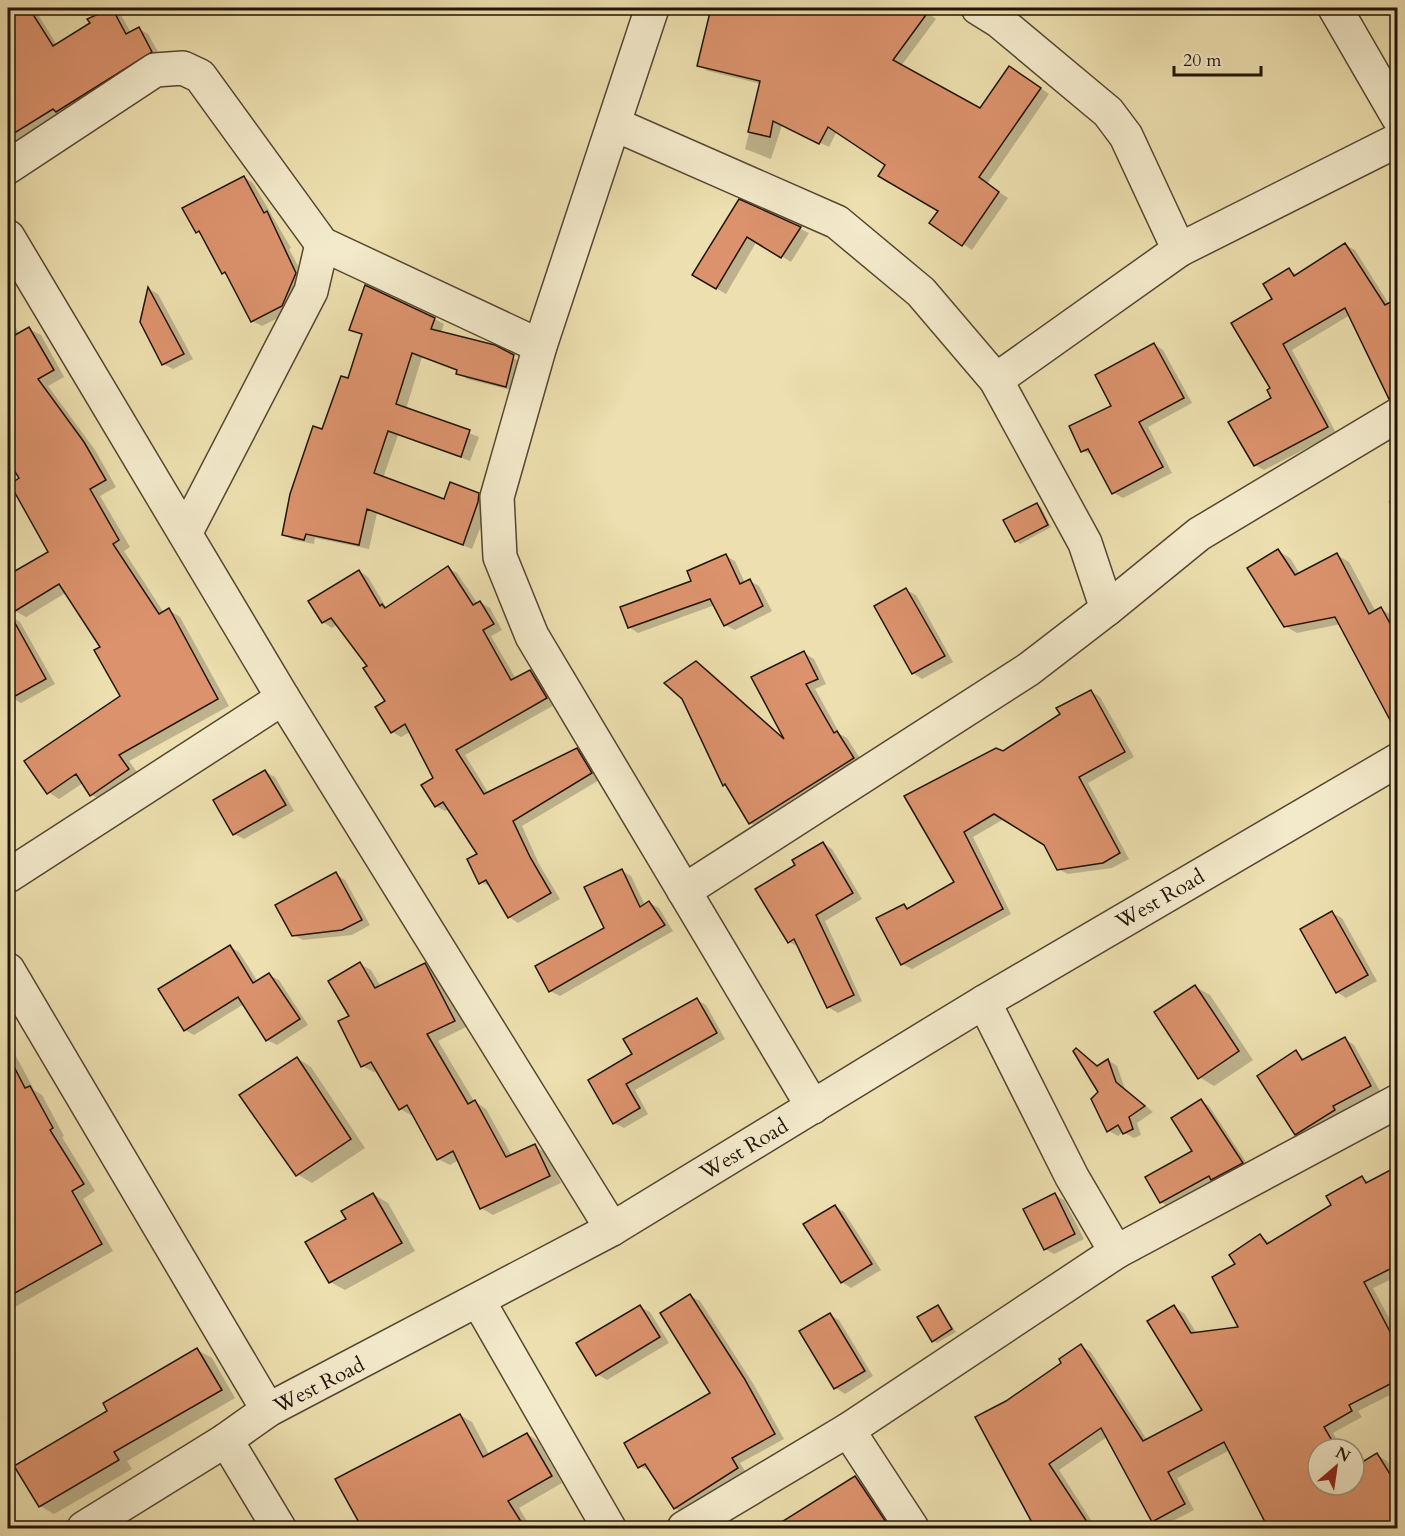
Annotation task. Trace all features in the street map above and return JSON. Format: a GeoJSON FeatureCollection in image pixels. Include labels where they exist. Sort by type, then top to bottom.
{"type":"FeatureCollection","features":[{"type":"Feature","properties":{"kind":"street"},"geometry":{"type":"LineString","coordinates":[[652,8],[540,346],[497,497],[500,557],[532,636],[813,1107]]}},
{"type":"Feature","properties":{"kind":"street"},"geometry":{"type":"LineString","coordinates":[[978,8],[999,21],[1108,112],[1126,136],[1179,250]]}},
{"type":"Feature","properties":{"kind":"street"},"geometry":{"type":"LineString","coordinates":[[1335,8],[1398,117]]}},
{"type":"Feature","properties":{"kind":"street"},"geometry":{"type":"LineString","coordinates":[[8,167],[155,70],[183,68],[200,76],[322,244],[540,346]]}},
{"type":"Feature","properties":{"kind":"street"},"geometry":{"type":"LineString","coordinates":[[614,124],[837,222],[921,292],[996,380],[1085,543],[1107,609]]}},
{"type":"Feature","properties":{"kind":"street"},"geometry":{"type":"LineString","coordinates":[[996,380],[1179,250],[1398,140]]}},
{"type":"Feature","properties":{"kind":"street"},"geometry":{"type":"LineString","coordinates":[[8,237],[283,698],[612,1229]]}},
{"type":"Feature","properties":{"kind":"street"},"geometry":{"type":"LineString","coordinates":[[186,532],[311,291],[322,244]]}},
{"type":"Feature","properties":{"kind":"street"},"geometry":{"type":"LineString","coordinates":[[684,891],[1029,669],[1199,534],[1398,415]]}},
{"type":"Feature","properties":{"kind":"street"},"geometry":{"type":"LineString","coordinates":[[8,876],[283,698]]}},
{"type":"Feature","properties":{"kind":"street","name":"West Road"},"geometry":{"type":"LineString","coordinates":[[84,1528],[226,1440],[268,1410],[479,1302],[612,1229],[984,1002],[1398,760]]}},
{"type":"Feature","properties":{"kind":"street"},"geometry":{"type":"LineString","coordinates":[[8,969],[268,1410]]}},
{"type":"Feature","properties":{"kind":"street"},"geometry":{"type":"LineString","coordinates":[[984,1002],[1072,1177],[1116,1252]]}},
{"type":"Feature","properties":{"kind":"street"},"geometry":{"type":"LineString","coordinates":[[684,1528],[848,1430],[1116,1252],[1398,1101]]}},
{"type":"Feature","properties":{"kind":"street"},"geometry":{"type":"LineString","coordinates":[[479,1302],[609,1528]]}},
{"type":"Feature","properties":{"kind":"street"},"geometry":{"type":"LineString","coordinates":[[848,1430],[912,1528]]}},
{"type":"Feature","properties":{"kind":"street"},"geometry":{"type":"LineString","coordinates":[[226,1440],[279,1528]]}},
{"type":"Feature","properties":{"kind":"building"},"geometry":{"type":"Polygon","coordinates":[[[8,8],[29,8],[53,46],[90,23],[87,19],[112,8],[126,34],[139,27],[152,52],[56,112],[53,109],[8,137],[8,8]]]}},
{"type":"Feature","properties":{"kind":"building"},"geometry":{"type":"Polygon","coordinates":[[[711,8],[931,8],[893,60],[980,108],[1009,66],[1041,88],[979,177],[999,192],[962,246],[929,223],[938,211],[878,176],[885,165],[828,127],[819,144],[773,121],[770,137],[748,132],[760,81],[697,66],[711,8]]]}},
{"type":"Feature","properties":{"kind":"building"},"geometry":{"type":"Polygon","coordinates":[[[244,176],[264,213],[267,211],[296,273],[282,306],[251,322],[225,272],[222,274],[199,231],[196,233],[182,208],[244,176]]]}},
{"type":"Feature","properties":{"kind":"building"},"geometry":{"type":"Polygon","coordinates":[[[739,199],[801,227],[781,258],[747,237],[716,289],[692,275],[739,199]]]}},
{"type":"Feature","properties":{"kind":"building"},"geometry":{"type":"Polygon","coordinates":[[[1345,243],[1385,305],[1398,298],[1398,396],[1389,399],[1345,308],[1283,344],[1328,427],[1254,466],[1228,422],[1271,398],[1267,390],[1270,388],[1231,323],[1272,299],[1263,284],[1289,268],[1294,276],[1345,243]]]}},
{"type":"Feature","properties":{"kind":"building"},"geometry":{"type":"Polygon","coordinates":[[[365,285],[435,318],[431,329],[495,345],[514,355],[506,387],[456,374],[457,370],[412,353],[396,404],[470,430],[461,457],[388,431],[374,473],[444,499],[450,482],[479,493],[463,545],[367,509],[359,545],[306,534],[304,540],[282,535],[290,494],[313,426],[322,429],[341,376],[348,378],[362,334],[349,330],[365,285]]]}},
{"type":"Feature","properties":{"kind":"building"},"geometry":{"type":"Polygon","coordinates":[[[148,287],[184,354],[162,365],[140,322],[148,287]]]}},
{"type":"Feature","properties":{"kind":"building"},"geometry":{"type":"Polygon","coordinates":[[[29,327],[54,370],[38,379],[84,442],[106,480],[90,489],[119,540],[113,544],[159,614],[169,608],[218,699],[119,755],[129,769],[90,796],[76,774],[47,794],[24,761],[120,696],[94,650],[100,647],[59,584],[10,614],[46,679],[8,700],[8,575],[48,552],[10,484],[19,478],[8,461],[8,339],[29,327]]]}},
{"type":"Feature","properties":{"kind":"building"},"geometry":{"type":"Polygon","coordinates":[[[1154,343],[1184,398],[1139,422],[1163,467],[1112,494],[1088,449],[1081,452],[1069,426],[1111,406],[1095,375],[1154,343]]]}},
{"type":"Feature","properties":{"kind":"building"},"geometry":{"type":"Polygon","coordinates":[[[1037,503],[1048,525],[1015,542],[1003,520],[1037,503]]]}},
{"type":"Feature","properties":{"kind":"building"},"geometry":{"type":"Polygon","coordinates":[[[1278,549],[1295,575],[1337,553],[1369,614],[1381,607],[1398,638],[1398,735],[1335,617],[1284,627],[1247,568],[1278,549]]]}},
{"type":"Feature","properties":{"kind":"building"},"geometry":{"type":"Polygon","coordinates":[[[726,554],[740,584],[750,579],[763,606],[724,626],[710,599],[628,628],[620,607],[691,581],[687,571],[726,554]]]}},
{"type":"Feature","properties":{"kind":"building"},"geometry":{"type":"Polygon","coordinates":[[[448,566],[473,605],[480,601],[494,624],[483,630],[511,680],[530,670],[547,698],[456,750],[484,794],[577,748],[592,773],[513,821],[551,893],[508,918],[486,880],[479,884],[467,859],[477,854],[443,802],[435,807],[421,785],[433,778],[405,724],[391,733],[375,707],[385,701],[363,668],[367,666],[331,618],[322,623],[308,601],[359,570],[380,606],[382,604],[385,608],[448,566]]]}},
{"type":"Feature","properties":{"kind":"building"},"geometry":{"type":"Polygon","coordinates":[[[906,588],[945,656],[912,674],[874,606],[906,588]]]}},
{"type":"Feature","properties":{"kind":"building"},"geometry":{"type":"Polygon","coordinates":[[[804,651],[818,679],[806,684],[834,733],[837,731],[854,758],[749,824],[725,784],[723,786],[682,699],[664,683],[696,661],[784,739],[751,677],[804,651]]]}},
{"type":"Feature","properties":{"kind":"building"},"geometry":{"type":"Polygon","coordinates":[[[1091,690],[1125,752],[1079,777],[1120,853],[1103,863],[1057,870],[1044,845],[994,814],[964,832],[1003,909],[901,965],[876,918],[904,904],[907,909],[954,882],[904,796],[996,748],[1003,751],[1060,714],[1056,708],[1091,690]]]}},
{"type":"Feature","properties":{"kind":"building"},"geometry":{"type":"Polygon","coordinates":[[[265,770],[286,805],[233,835],[213,800],[265,770]]]}},
{"type":"Feature","properties":{"kind":"building"},"geometry":{"type":"Polygon","coordinates":[[[823,842],[853,893],[816,915],[854,995],[827,1008],[794,939],[788,943],[755,889],[795,865],[792,860],[823,842]]]}},
{"type":"Feature","properties":{"kind":"building"},"geometry":{"type":"Polygon","coordinates":[[[622,869],[640,907],[649,901],[665,925],[549,992],[535,966],[604,928],[584,887],[622,869]]]}},
{"type":"Feature","properties":{"kind":"building"},"geometry":{"type":"Polygon","coordinates":[[[336,872],[362,920],[342,930],[292,936],[275,905],[336,872]]]}},
{"type":"Feature","properties":{"kind":"building"},"geometry":{"type":"Polygon","coordinates":[[[1332,911],[1368,975],[1336,993],[1300,929],[1332,911]]]}},
{"type":"Feature","properties":{"kind":"building"},"geometry":{"type":"Polygon","coordinates":[[[230,945],[253,983],[269,973],[300,1019],[266,1041],[238,997],[184,1031],[158,989],[230,945]]]}},
{"type":"Feature","properties":{"kind":"building"},"geometry":{"type":"Polygon","coordinates":[[[360,962],[375,988],[425,963],[455,1021],[427,1034],[468,1104],[475,1100],[506,1157],[535,1144],[550,1176],[480,1209],[453,1151],[437,1160],[407,1105],[399,1110],[371,1062],[361,1067],[338,1021],[349,1016],[328,981],[360,962]]]}},
{"type":"Feature","properties":{"kind":"building"},"geometry":{"type":"Polygon","coordinates":[[[1195,985],[1239,1051],[1198,1079],[1154,1012],[1195,985]]]}},
{"type":"Feature","properties":{"kind":"building"},"geometry":{"type":"Polygon","coordinates":[[[697,998],[717,1033],[626,1084],[640,1108],[613,1124],[588,1080],[632,1054],[623,1039],[697,998]]]}},
{"type":"Feature","properties":{"kind":"building"},"geometry":{"type":"Polygon","coordinates":[[[1345,1037],[1371,1086],[1333,1106],[1335,1110],[1295,1135],[1257,1076],[1296,1050],[1302,1060],[1345,1037]]]}},
{"type":"Feature","properties":{"kind":"building"},"geometry":{"type":"Polygon","coordinates":[[[1076,1048],[1097,1066],[1108,1059],[1116,1082],[1145,1106],[1129,1117],[1133,1129],[1123,1134],[1118,1125],[1107,1132],[1091,1099],[1098,1092],[1073,1051],[1076,1048]]]}},
{"type":"Feature","properties":{"kind":"building"},"geometry":{"type":"Polygon","coordinates":[[[8,1055],[25,1088],[30,1086],[53,1128],[50,1130],[84,1184],[72,1191],[102,1244],[8,1297],[8,1055]]]}},
{"type":"Feature","properties":{"kind":"building"},"geometry":{"type":"Polygon","coordinates":[[[297,1057],[351,1139],[296,1176],[239,1095],[297,1057]]]}},
{"type":"Feature","properties":{"kind":"building"},"geometry":{"type":"Polygon","coordinates":[[[1201,1099],[1243,1163],[1211,1180],[1209,1176],[1160,1203],[1145,1177],[1192,1151],[1171,1118],[1201,1099]]]}},
{"type":"Feature","properties":{"kind":"building"},"geometry":{"type":"Polygon","coordinates":[[[1398,1166],[1398,1265],[1364,1282],[1398,1347],[1398,1380],[1349,1405],[1352,1411],[1324,1427],[1330,1437],[1306,1437],[1306,1497],[1366,1497],[1366,1460],[1377,1453],[1398,1487],[1398,1528],[1268,1528],[1224,1442],[1168,1472],[1185,1504],[1152,1522],[1101,1428],[1049,1464],[1091,1528],[1035,1528],[975,1417],[1006,1401],[1061,1363],[1059,1359],[1081,1344],[1143,1441],[1202,1410],[1147,1321],[1174,1305],[1191,1333],[1238,1327],[1212,1277],[1235,1264],[1229,1255],[1260,1234],[1267,1244],[1331,1205],[1326,1196],[1362,1176],[1366,1183],[1398,1166]]]}},
{"type":"Feature","properties":{"kind":"building"},"geometry":{"type":"Polygon","coordinates":[[[373,1193],[402,1243],[329,1283],[305,1242],[346,1219],[341,1211],[373,1193]]]}},
{"type":"Feature","properties":{"kind":"building"},"geometry":{"type":"Polygon","coordinates":[[[1055,1193],[1075,1234],[1044,1250],[1023,1209],[1055,1193]]]}},
{"type":"Feature","properties":{"kind":"building"},"geometry":{"type":"Polygon","coordinates":[[[835,1205],[872,1264],[841,1283],[803,1224],[835,1205]]]}},
{"type":"Feature","properties":{"kind":"building"},"geometry":{"type":"Polygon","coordinates":[[[690,1294],[744,1378],[775,1434],[732,1458],[738,1468],[674,1509],[645,1464],[638,1468],[624,1443],[710,1393],[660,1313],[690,1294]]]}},
{"type":"Feature","properties":{"kind":"building"},"geometry":{"type":"Polygon","coordinates":[[[640,1305],[660,1337],[596,1376],[576,1343],[640,1305]]]}},
{"type":"Feature","properties":{"kind":"building"},"geometry":{"type":"Polygon","coordinates":[[[938,1305],[952,1329],[932,1342],[917,1317],[938,1305]]]}},
{"type":"Feature","properties":{"kind":"building"},"geometry":{"type":"Polygon","coordinates":[[[830,1313],[865,1371],[834,1389],[799,1331],[830,1313]]]}},
{"type":"Feature","properties":{"kind":"building"},"geometry":{"type":"Polygon","coordinates":[[[197,1348],[222,1390],[114,1452],[119,1460],[39,1507],[14,1466],[107,1411],[103,1403],[197,1348]]]}},
{"type":"Feature","properties":{"kind":"building"},"geometry":{"type":"Polygon","coordinates":[[[460,1414],[483,1457],[527,1433],[552,1476],[508,1501],[525,1528],[362,1528],[335,1479],[460,1414]]]}},
{"type":"Feature","properties":{"kind":"building"},"geometry":{"type":"Polygon","coordinates":[[[855,1476],[890,1528],[772,1528],[855,1476]]]}}]}
